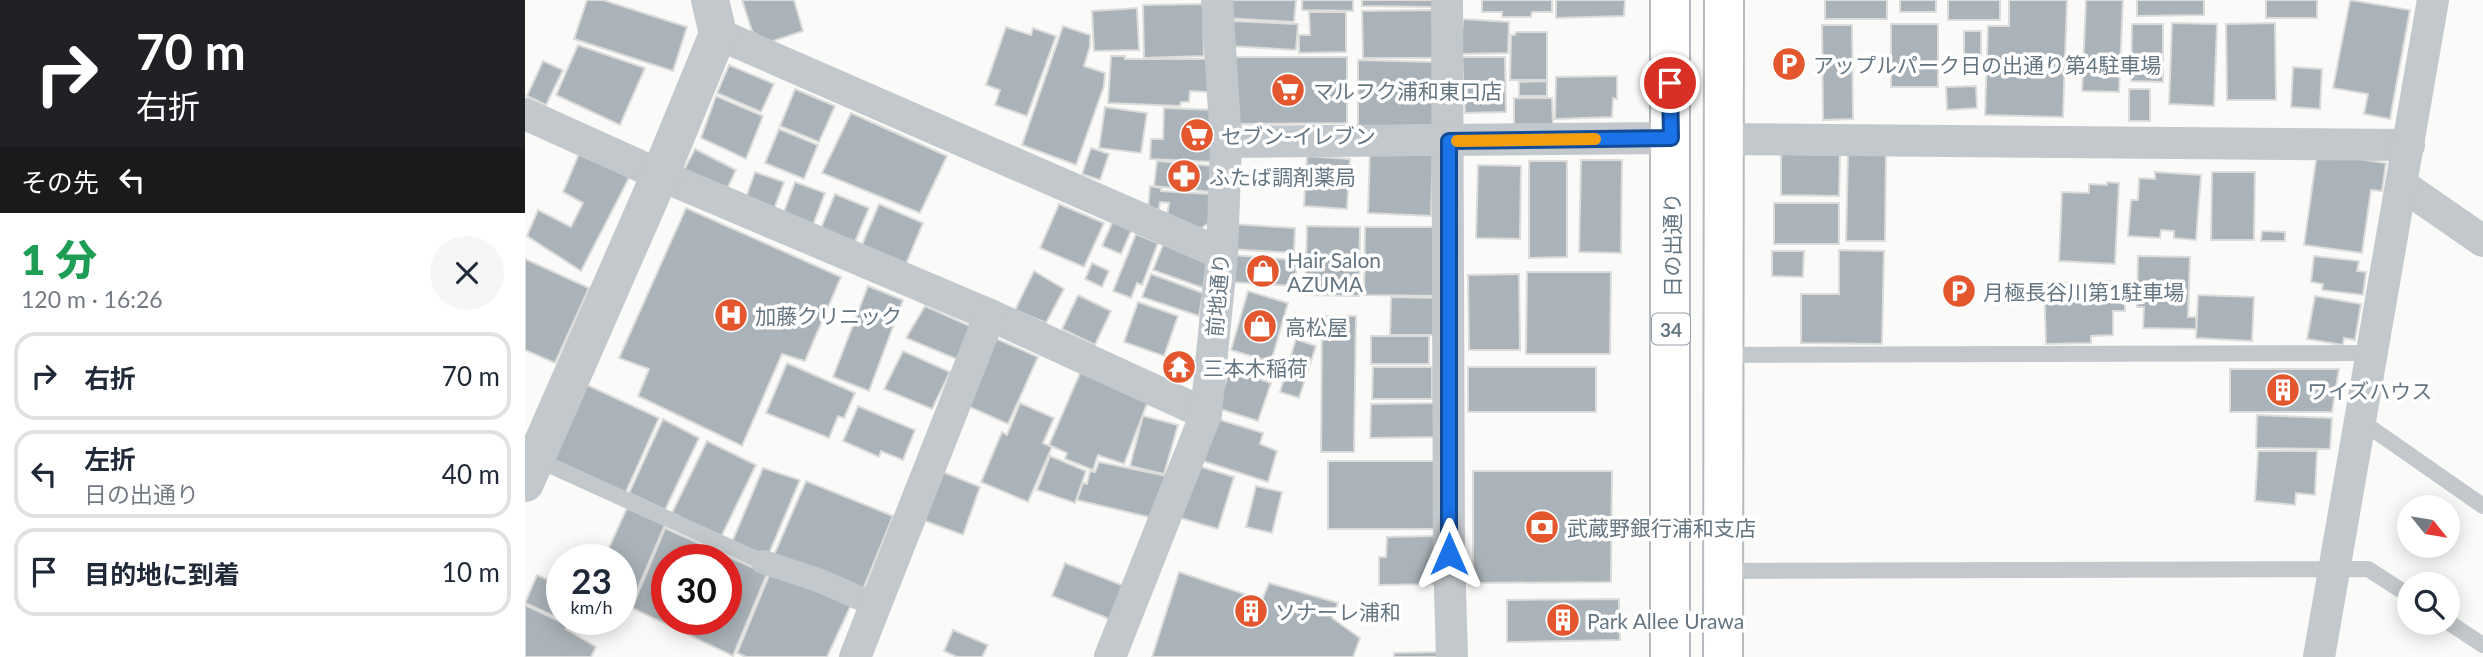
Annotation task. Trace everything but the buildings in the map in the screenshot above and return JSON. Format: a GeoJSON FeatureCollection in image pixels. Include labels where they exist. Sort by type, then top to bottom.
{"type":"FeatureCollection","features":[{"type":"Feature","properties":{"kind":"main road","name":"日の出通り"},"geometry":{"type":"LineString","coordinates":[[1670,0],[1670,657]]}},
{"type":"Feature","properties":{"kind":"main road"},"geometry":{"type":"LineString","coordinates":[[1723,657],[1724,0]]}},
{"type":"Feature","properties":{"kind":"street","name":"前地通り"},"geometry":{"type":"LineString","coordinates":[[1111,657],[1206,414],[1222,254],[1226,142],[1217,0]]}},
{"type":"Feature","properties":{"kind":"street"},"geometry":{"type":"LineString","coordinates":[[1447,0],[1449,554],[1452,657]]}},
{"type":"Feature","properties":{"kind":"street"},"geometry":{"type":"LineString","coordinates":[[2319,657],[2433,0]]}},
{"type":"Feature","properties":{"kind":"street"},"geometry":{"type":"LineString","coordinates":[[530,471],[660,176],[714,17],[1222,254]]}},
{"type":"Feature","properties":{"kind":"street"},"geometry":{"type":"LineString","coordinates":[[525,114],[660,176],[990,315],[1206,414]]}},
{"type":"Feature","properties":{"kind":"street"},"geometry":{"type":"LineString","coordinates":[[1226,142],[1671,138]]}},
{"type":"Feature","properties":{"kind":"street"},"geometry":{"type":"LineString","coordinates":[[1724,139],[2409,145]]}},
{"type":"Feature","properties":{"kind":"street"},"geometry":{"type":"LineString","coordinates":[[2402,185],[2483,241]]}},
{"type":"Feature","properties":{"kind":"street"},"geometry":{"type":"LineString","coordinates":[[855,657],[990,315]]}},
{"type":"Feature","properties":{"kind":"street"},"geometry":{"type":"LineString","coordinates":[[763,562],[821,581],[875,605]]}},
{"type":"Feature","properties":{"kind":"lane"},"geometry":{"type":"LineString","coordinates":[[1725,355],[2372,353]]}},
{"type":"Feature","properties":{"kind":"lane"},"geometry":{"type":"LineString","coordinates":[[2361,421],[2483,506]]}},
{"type":"Feature","properties":{"kind":"lane"},"geometry":{"type":"LineString","coordinates":[[530,471],[763,562]]}},
{"type":"Feature","properties":{"kind":"lane"},"geometry":{"type":"LineString","coordinates":[[1723,571],[2368,569],[2397,588]]}},
{"type":"Feature","properties":{"kind":"lane"},"geometry":{"type":"LineString","coordinates":[[2460,630],[2483,645]]}},
{"type":"Feature","properties":{"kind":"slow traffic"},"geometry":{"type":"LineString","coordinates":[[1457,141],[1595,139]]}},
{"type":"Feature","properties":{"kind":"place","name":"アップルパーク日の出通り第4駐車場"},"geometry":{"type":"Point","coordinates":[1789,64]}},
{"type":"Feature","properties":{"kind":"place","name":"マルフク浦和東口店"},"geometry":{"type":"Point","coordinates":[1288,90]}},
{"type":"Feature","properties":{"kind":"place","name":"セブン-イレブン"},"geometry":{"type":"Point","coordinates":[1197,135]}},
{"type":"Feature","properties":{"kind":"place","name":"ふたば調剤薬局"},"geometry":{"type":"Point","coordinates":[1184,176]}},
{"type":"Feature","properties":{"kind":"place","name":"Hair Salon AZUMA"},"geometry":{"type":"Point","coordinates":[1263,271]}},
{"type":"Feature","properties":{"kind":"place","name":"月極長谷川第1駐車場"},"geometry":{"type":"Point","coordinates":[1959,291]}},
{"type":"Feature","properties":{"kind":"place","name":"加藤クリニック"},"geometry":{"type":"Point","coordinates":[731,315]}},
{"type":"Feature","properties":{"kind":"place","name":"高松屋"},"geometry":{"type":"Point","coordinates":[1260,326]}},
{"type":"Feature","properties":{"kind":"place","name":"三本木稲荷"},"geometry":{"type":"Point","coordinates":[1179,367]}},
{"type":"Feature","properties":{"kind":"place","name":"ワイズハウス"},"geometry":{"type":"Point","coordinates":[2283,390]}},
{"type":"Feature","properties":{"kind":"place","name":"武蔵野銀行浦和支店"},"geometry":{"type":"Point","coordinates":[1542,527]}},
{"type":"Feature","properties":{"kind":"place","name":"ソナーレ浦和"},"geometry":{"type":"Point","coordinates":[1251,611]}},
{"type":"Feature","properties":{"kind":"place","name":"Park Allee Urawa"},"geometry":{"type":"Point","coordinates":[1563,620]}},
{"type":"Feature","properties":{"kind":"route"},"geometry":{"type":"LineString","coordinates":[[1449,554],[1449,141],[1671,138],[1670,83]]}}]}
